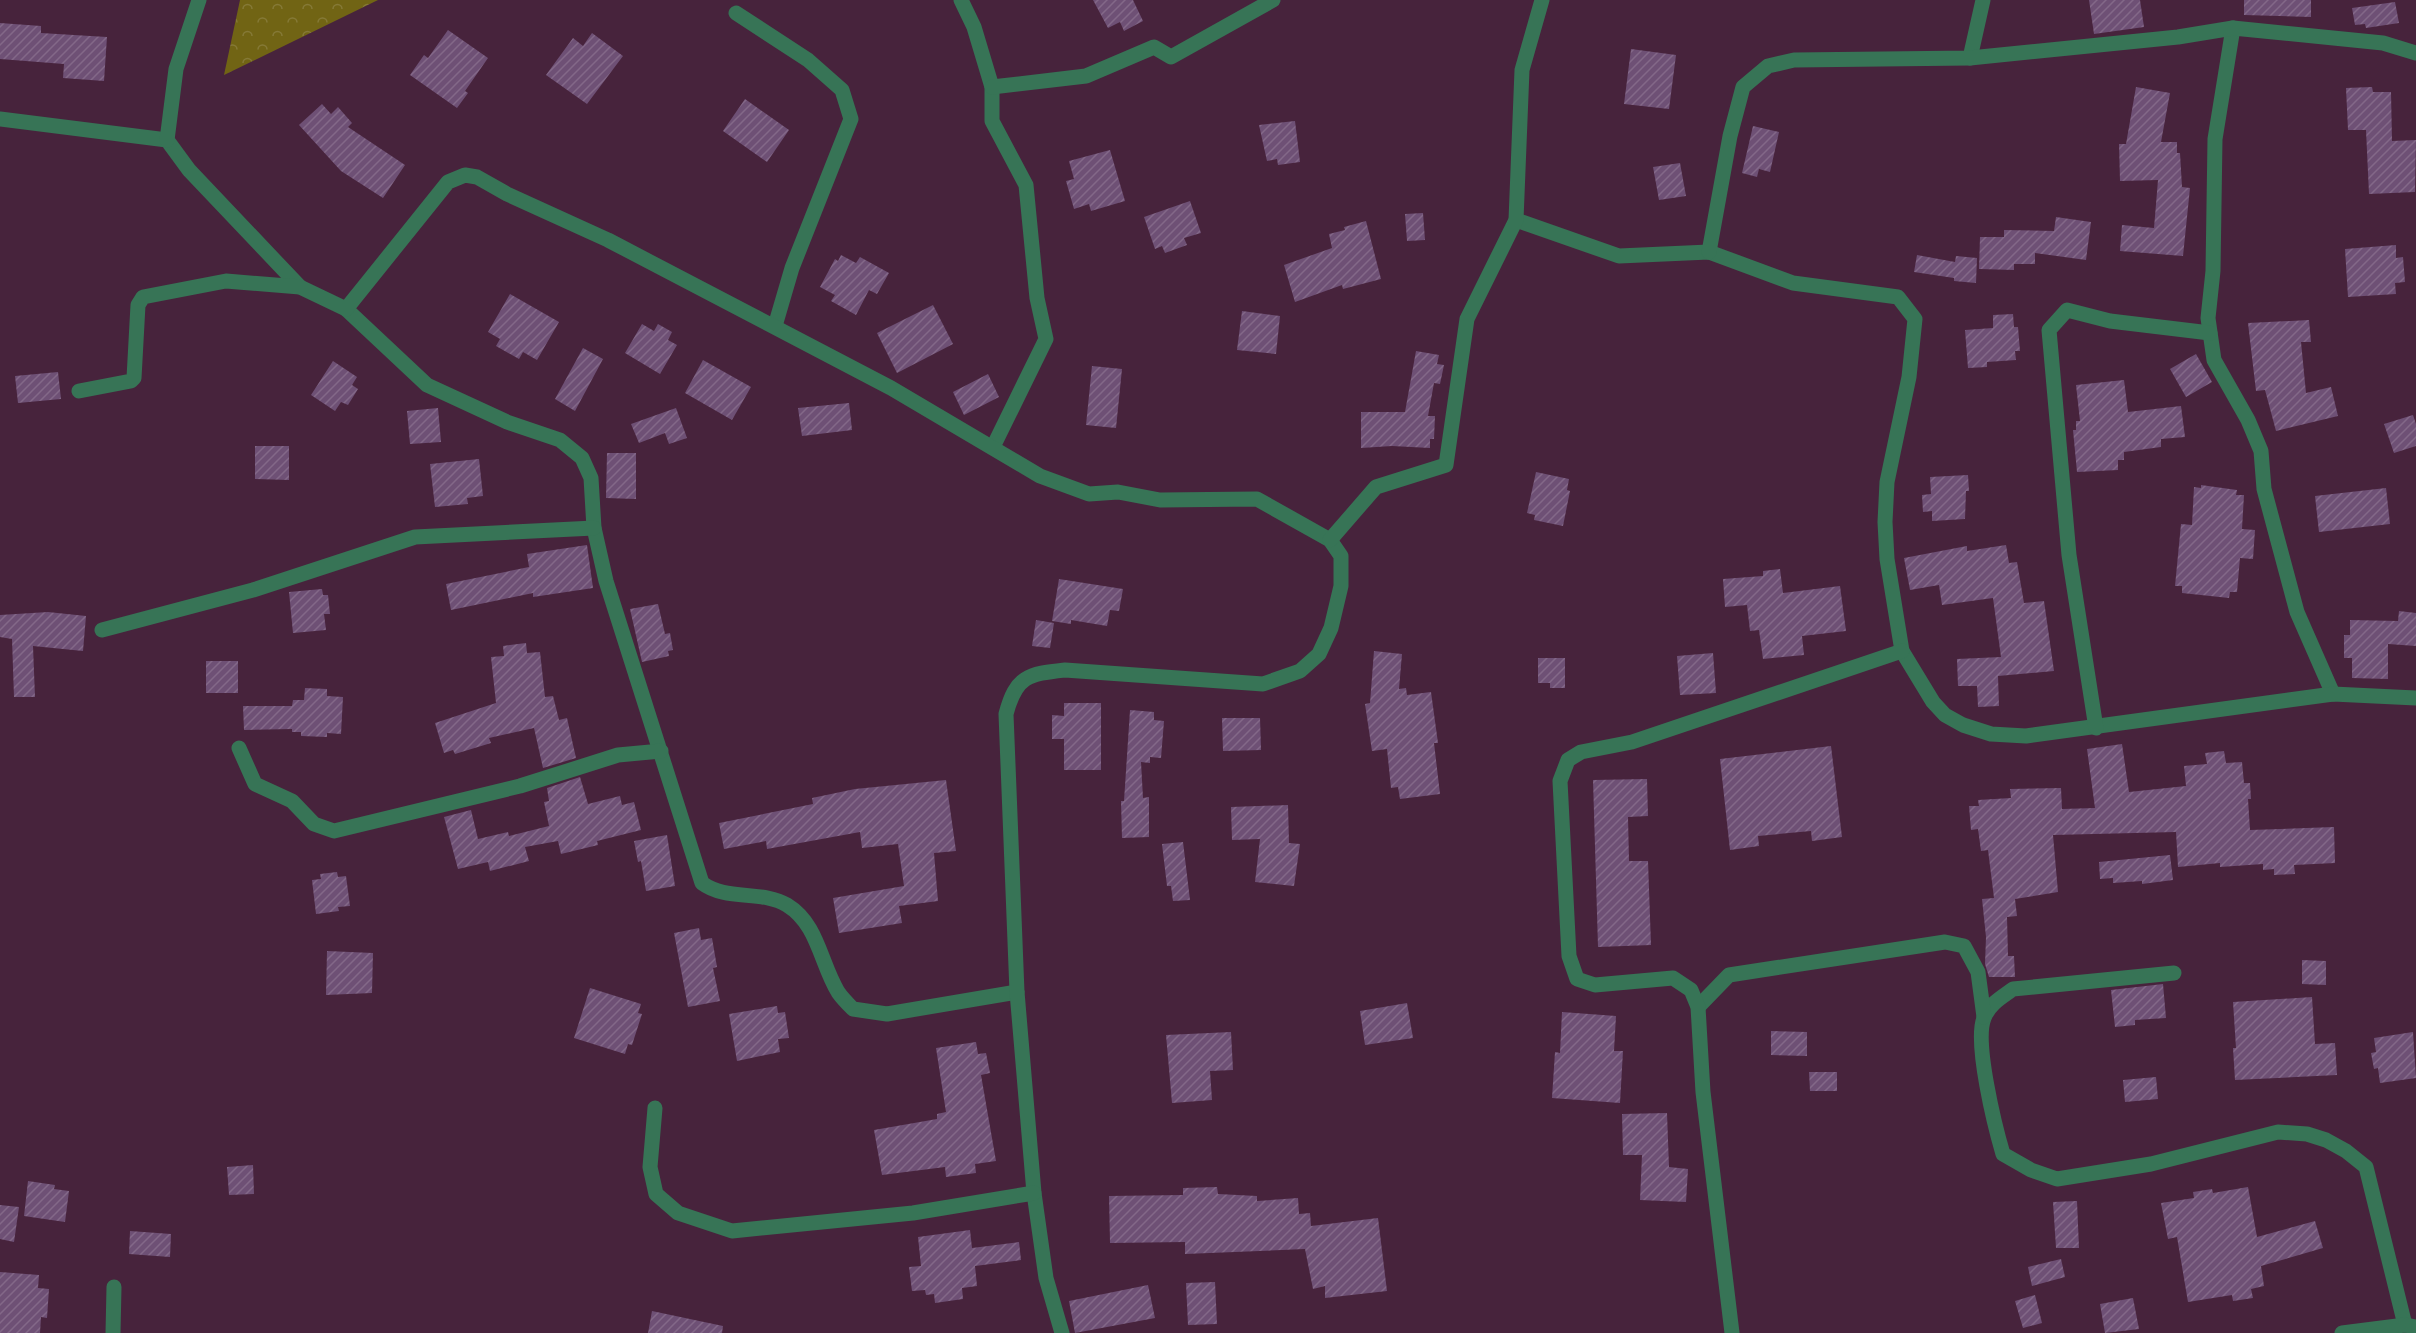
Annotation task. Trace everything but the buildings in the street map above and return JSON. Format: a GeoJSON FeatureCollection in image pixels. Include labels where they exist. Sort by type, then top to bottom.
{"type":"FeatureCollection","features":[{"type":"Feature","properties":{"kind":"street"},"geometry":{"type":"LineString","coordinates":[[199,0],[176,69],[167,140],[189,170],[300,287]]}},
{"type":"Feature","properties":{"kind":"street"},"geometry":{"type":"LineString","coordinates":[[961,0],[974,27],[992,87],[992,121],[1026,185],[1037,298],[1046,339],[993,447]]}},
{"type":"Feature","properties":{"kind":"street"},"geometry":{"type":"LineString","coordinates":[[992,87],[1086,76],[1154,47],[1171,57],[1273,0]]}},
{"type":"Feature","properties":{"kind":"street"},"geometry":{"type":"LineString","coordinates":[[1330,540],[1376,487],[1446,465],[1467,319],[1516,220],[1522,70],[1542,0]]}},
{"type":"Feature","properties":{"kind":"street"},"geometry":{"type":"LineString","coordinates":[[1970,58],[1983,0]]}},
{"type":"Feature","properties":{"kind":"street"},"geometry":{"type":"LineString","coordinates":[[736,13],[808,60],[842,90],[851,119],[792,268],[774,326]]}},
{"type":"Feature","properties":{"kind":"street"},"geometry":{"type":"LineString","coordinates":[[1709,252],[1730,136],[1743,87],[1768,66],[1794,60],[1970,58],[2178,37],[2232,28],[2383,43],[2416,53]]}},
{"type":"Feature","properties":{"kind":"street"},"geometry":{"type":"LineString","coordinates":[[2232,28],[2215,139],[2213,271],[2208,318],[2214,360],[2248,420],[2261,451],[2264,489],[2297,612],[2332,694]]}},
{"type":"Feature","properties":{"kind":"street"},"geometry":{"type":"LineString","coordinates":[[0,119],[167,140]]}},
{"type":"Feature","properties":{"kind":"street"},"geometry":{"type":"LineString","coordinates":[[346,309],[448,182],[465,175],[477,177],[507,194],[608,240],[774,326],[993,447],[1040,476],[1089,494],[1118,492],[1160,500],[1257,499],[1330,540],[1341,556],[1341,586],[1331,628],[1319,654],[1300,671],[1263,684],[1065,669],[1032,674],[1012,693],[1006,714],[1017,992],[1034,1193],[1046,1278],[1062,1333]]}},
{"type":"Feature","properties":{"kind":"street"},"geometry":{"type":"LineString","coordinates":[[1516,220],[1618,256],[1709,252],[1793,283],[1898,297],[1915,319],[1909,377],[1887,482],[1887,559],[1902,651],[1933,702],[1945,715],[1963,725],[1991,734],[2026,736],[2332,694],[2416,698]]}},
{"type":"Feature","properties":{"kind":"street"},"geometry":{"type":"LineString","coordinates":[[79,391],[131,381],[134,378],[138,305],[143,297],[226,281],[300,287],[346,309],[428,385],[507,422],[560,441],[582,458],[591,478],[594,528],[606,581],[702,883],[721,892],[780,901],[804,918],[823,955],[838,992],[853,1010],[887,1014],[1017,992]]}},
{"type":"Feature","properties":{"kind":"street"},"geometry":{"type":"LineString","coordinates":[[2096,728],[2069,555],[2049,330],[2067,310],[2110,321],[2210,333]]}},
{"type":"Feature","properties":{"kind":"street"},"geometry":{"type":"LineString","coordinates":[[102,630],[253,590],[415,537],[594,528]]}},
{"type":"Feature","properties":{"kind":"street"},"geometry":{"type":"LineString","coordinates":[[1732,1333],[1704,1104],[1698,1007],[1690,990],[1673,978],[1595,985],[1577,979],[1569,956],[1560,781],[1568,760],[1581,752],[1632,742],[1902,651]]}},
{"type":"Feature","properties":{"kind":"street"},"geometry":{"type":"LineString","coordinates":[[239,748],[255,784],[292,801],[314,824],[334,831],[520,786],[618,755],[661,751]]}},
{"type":"Feature","properties":{"kind":"street"},"geometry":{"type":"LineString","coordinates":[[1698,1007],[1729,975],[1945,942],[1964,946],[1978,972],[1984,1017],[1980,1034],[1994,1124],[2003,1154],[2031,1170],[2057,1179],[2151,1164],[2278,1132],[2307,1134],[2346,1151],[2366,1167],[2411,1326],[2342,1333]]}},
{"type":"Feature","properties":{"kind":"street"},"geometry":{"type":"LineString","coordinates":[[1984,1017],[1994,1003],[2013,989],[2174,973]]}},
{"type":"Feature","properties":{"kind":"street"},"geometry":{"type":"LineString","coordinates":[[655,1108],[650,1167],[656,1194],[678,1213],[732,1231],[913,1213],[1034,1193]]}},
{"type":"Feature","properties":{"kind":"street"},"geometry":{"type":"LineString","coordinates":[[113,1333],[114,1287]]}},
{"type":"Feature","properties":{"kind":"green space"},"geometry":{"type":"Polygon","coordinates":[[[240,0],[378,0],[224,75],[240,0]]]}}]}
